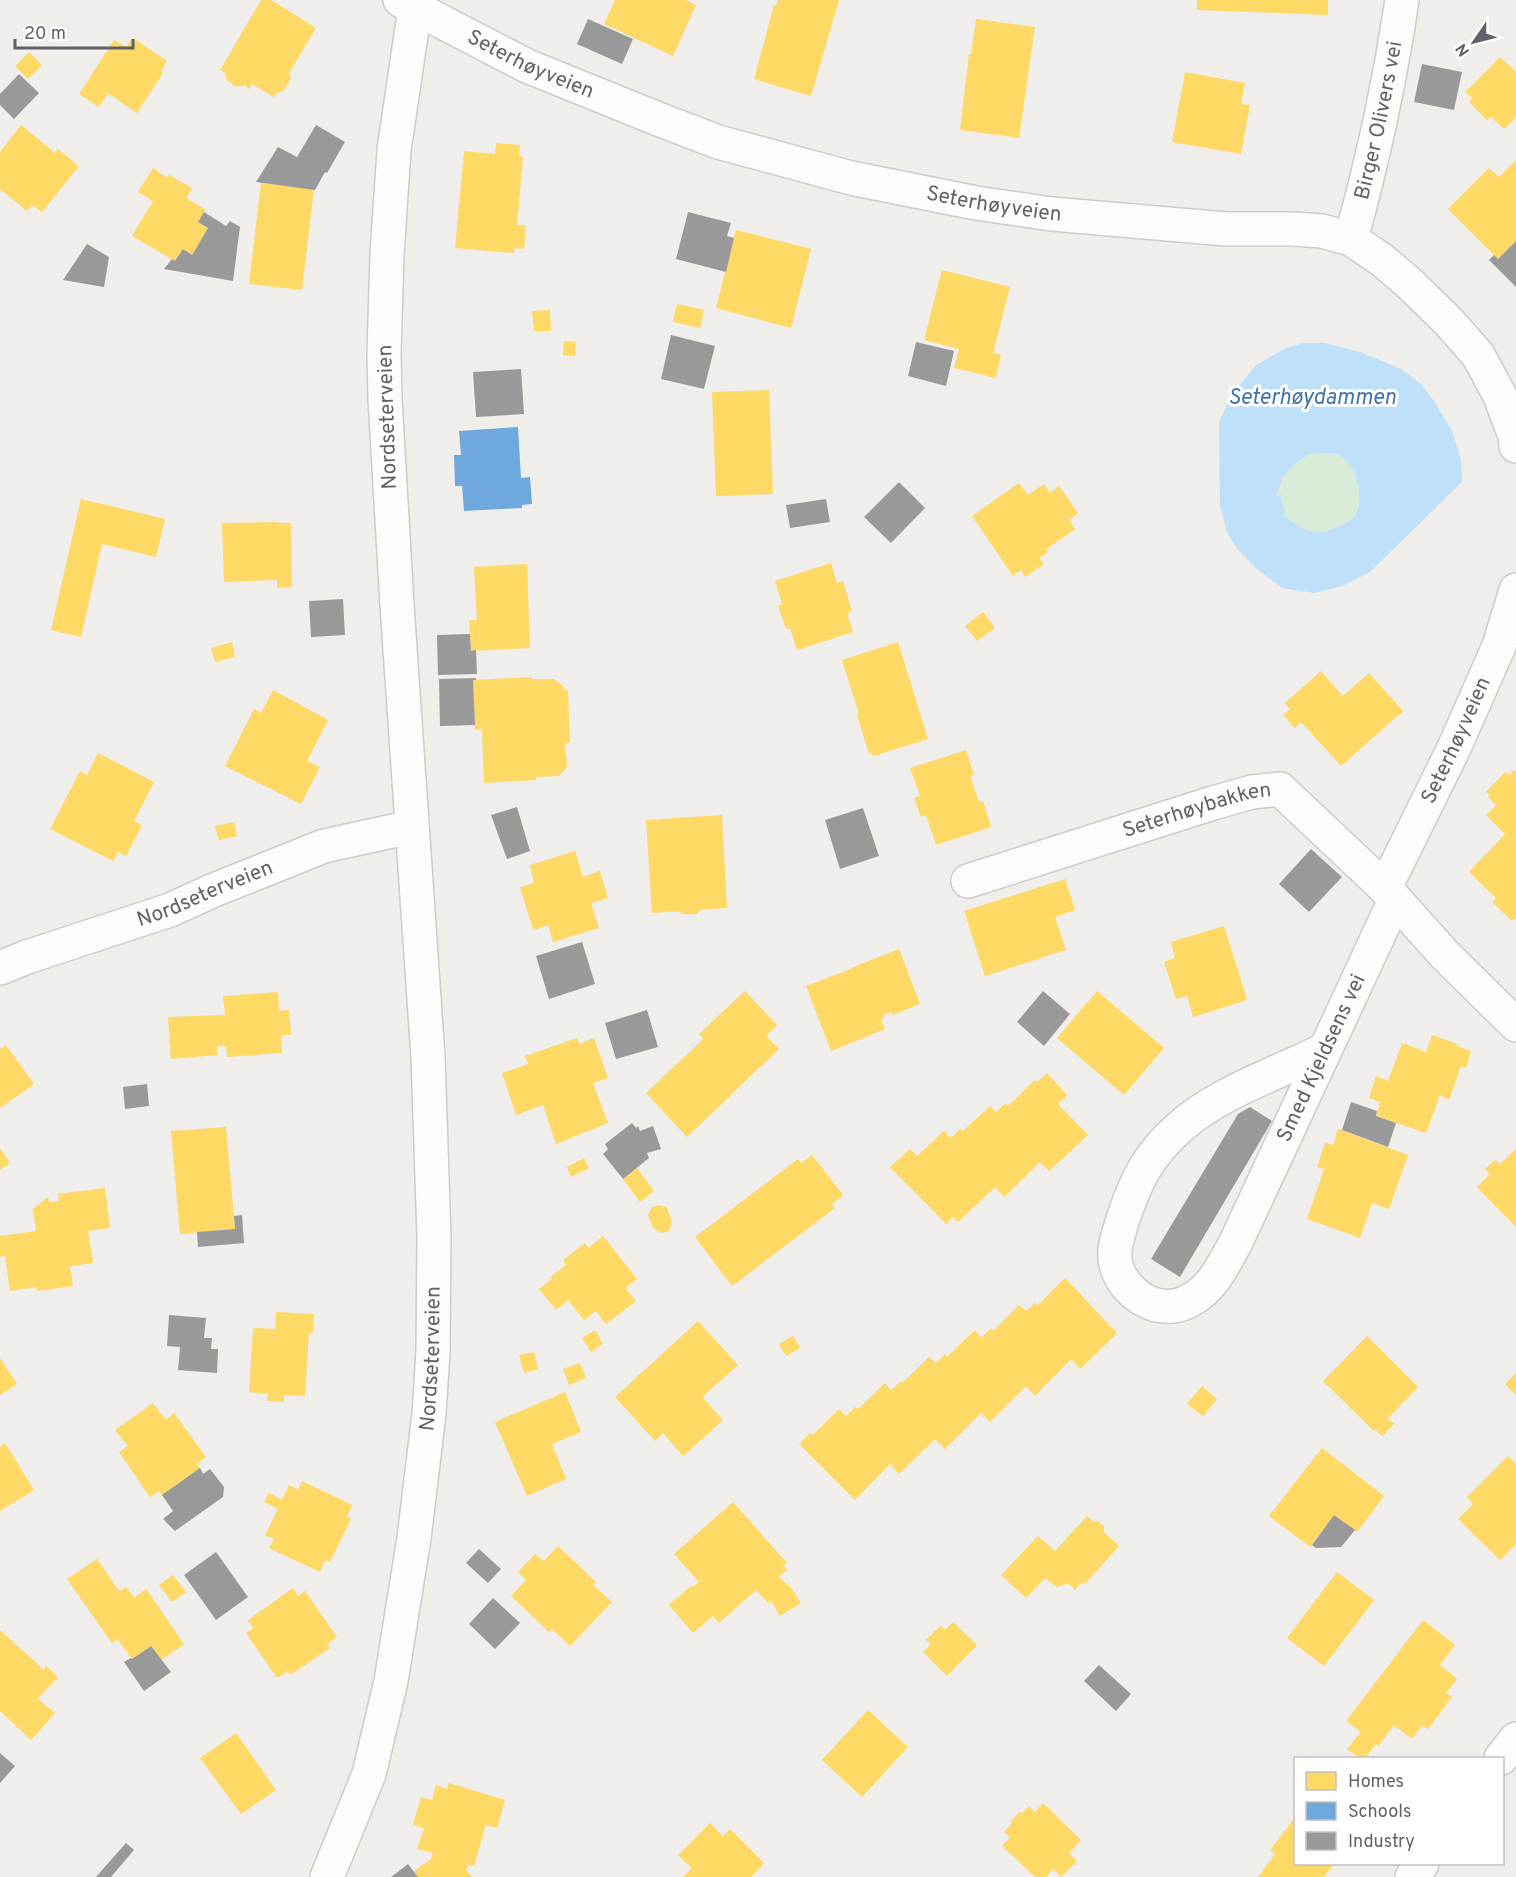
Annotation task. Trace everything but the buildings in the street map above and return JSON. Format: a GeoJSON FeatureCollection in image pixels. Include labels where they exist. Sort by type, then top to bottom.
{"type":"FeatureCollection","features":[{"type":"Feature","properties":{"kind":"street","name":"Birger Olivers vei"},"geometry":{"type":"LineString","coordinates":[[1351,239],[1392,67],[1402,0]]}},
{"type":"Feature","properties":{"kind":"street","name":"Seterhøyveien"},"geometry":{"type":"LineString","coordinates":[[407,4],[527,66],[658,119],[718,142],[851,178],[976,203],[1052,214],[1226,229],[1322,231],[1351,239],[1382,260],[1408,283],[1479,355],[1500,396],[1515,436],[1516,446]]}},
{"type":"Feature","properties":{"kind":"street","name":"Nordseterveien"},"geometry":{"type":"LineString","coordinates":[[327,1877],[369,1774],[391,1681],[414,1538],[429,1414],[432,1352],[434,1237],[428,1057],[396,605],[384,353],[387,255],[407,4]]}},
{"type":"Feature","properties":{"kind":"street","name":"Seterhøyveien"},"geometry":{"type":"LineString","coordinates":[[1390,894],[1499,646],[1516,590]]}},
{"type":"Feature","properties":{"kind":"street","name":"Seterhøybakken"},"geometry":{"type":"LineString","coordinates":[[968,882],[1213,802],[1252,792],[1280,789],[1390,894],[1444,955],[1516,1025]]}},
{"type":"Feature","properties":{"kind":"street","name":"Nordseterveien"},"geometry":{"type":"LineString","coordinates":[[0,968],[170,910],[324,846],[411,827]]}},
{"type":"Feature","properties":{"kind":"street","name":"Smed Kjeldsens vei"},"geometry":{"type":"LineString","coordinates":[[1324,1050],[1254,1082],[1215,1103],[1180,1127],[1151,1158],[1133,1187],[1114,1251],[1118,1273],[1133,1293],[1154,1305],[1174,1306],[1195,1298],[1213,1282],[1235,1244],[1324,1050],[1390,894]]}},
{"type":"Feature","properties":{"kind":"street"},"geometry":{"type":"LineString","coordinates":[[1502,1757],[1516,1739]]}},
{"type":"Feature","properties":{"kind":"green space"},"geometry":{"type":"Polygon","coordinates":[[[1335,453],[1345,459],[1350,466],[1357,483],[1358,502],[1356,510],[1346,523],[1324,532],[1312,532],[1285,517],[1281,495],[1276,494],[1282,479],[1299,461],[1310,454],[1335,453]]]}},
{"type":"Feature","properties":{"kind":"water","name":"Seterhøydammen"},"geometry":{"type":"Polygon","coordinates":[[[1302,343],[1325,343],[1363,353],[1403,370],[1422,385],[1436,404],[1452,431],[1461,460],[1462,482],[1370,572],[1342,586],[1315,593],[1282,588],[1257,569],[1238,550],[1227,532],[1220,506],[1219,422],[1232,395],[1255,366],[1284,349],[1302,343]],[[1335,453],[1310,454],[1299,461],[1282,478],[1276,494],[1278,496],[1281,494],[1285,517],[1313,532],[1324,532],[1346,523],[1353,517],[1359,502],[1355,474],[1345,459],[1335,453]]]}}]}
